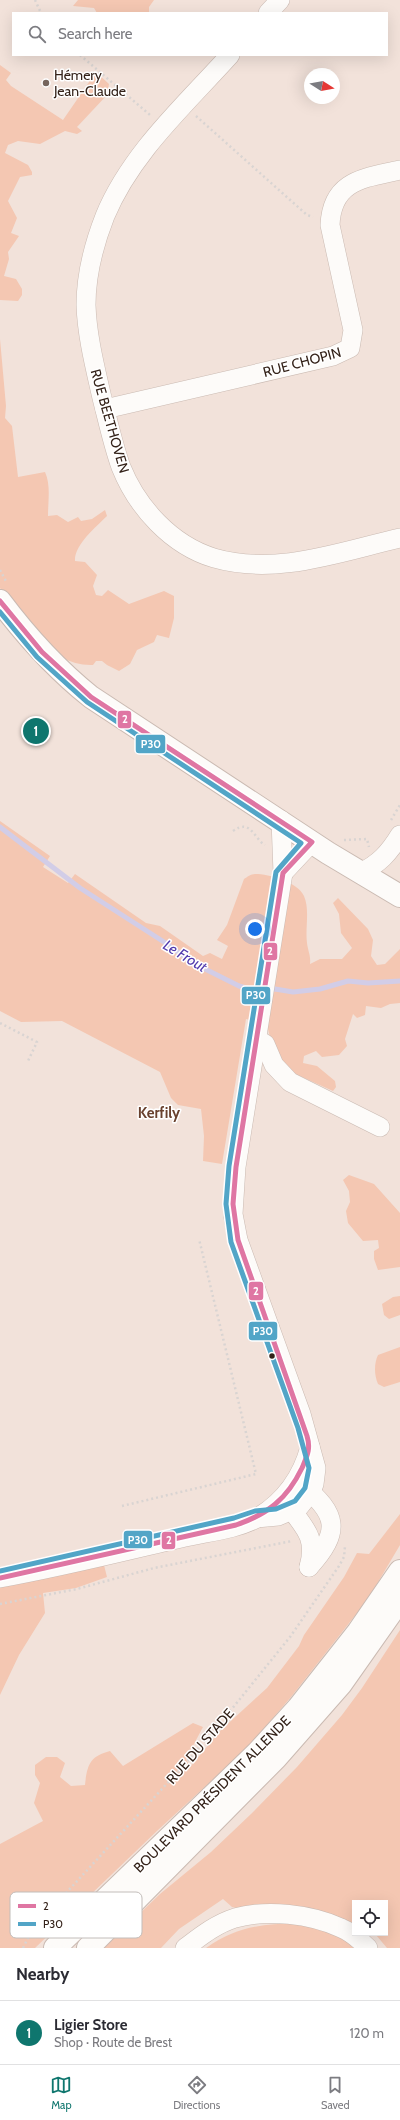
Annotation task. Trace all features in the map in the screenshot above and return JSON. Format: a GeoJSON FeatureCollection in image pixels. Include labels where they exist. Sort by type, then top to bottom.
{"type":"FeatureCollection","features":[{"type":"Feature","properties":{"kind":"main road"},"geometry":{"type":"LineString","coordinates":[[0,602],[33,642],[91,697],[360,873],[379,882],[400,896]]}},
{"type":"Feature","properties":{"kind":"main road","name":"BOULEVARD PRÉSIDENT ALLENDE"},"geometry":{"type":"LineString","coordinates":[[114,1892],[257,1753],[298,1708],[354,1638],[400,1571]]}},
{"type":"Feature","properties":{"kind":"main road","name":"BOULEVARD PRÉSIDENT ALLENDE"},"geometry":{"type":"LineString","coordinates":[[142,1893],[276,1758],[341,1684],[400,1600]]}},
{"type":"Feature","properties":{"kind":"main road","name":"BOULEVARD PRÉSIDENT ALLENDE"},"geometry":{"type":"LineString","coordinates":[[55,1948],[65,1938]]}},
{"type":"Feature","properties":{"kind":"main road","name":"BOULEVARD PRÉSIDENT ALLENDE"},"geometry":{"type":"LineString","coordinates":[[88,1948],[98,1938]]}},
{"type":"Feature","properties":{"kind":"street"},"geometry":{"type":"LineString","coordinates":[[269,12],[280,0]]}},
{"type":"Feature","properties":{"kind":"street","name":"RUE BEETHOVEN"},"geometry":{"type":"LineString","coordinates":[[229,56],[164,127],[137,159],[122,182],[105,215],[90,262],[86,304],[92,358],[121,465],[133,492],[162,527],[186,545],[199,552],[242,564],[269,566],[309,559],[400,538]]}},
{"type":"Feature","properties":{"kind":"street","name":"RUE CHOPIN"},"geometry":{"type":"LineString","coordinates":[[105,409],[333,356],[350,348],[353,330],[330,225],[333,208],[341,193],[356,180],[400,170]]}},
{"type":"Feature","properties":{"kind":"street"},"geometry":{"type":"LineString","coordinates":[[0,1578],[70,1564],[215,1530],[256,1518],[288,1504],[299,1507],[311,1492],[316,1468],[301,1414],[250,1276],[234,1226],[233,1187],[283,873],[280,820]]}},
{"type":"Feature","properties":{"kind":"street"},"geometry":{"type":"LineString","coordinates":[[360,873],[376,865],[387,855],[400,835]]}},
{"type":"Feature","properties":{"kind":"street"},"geometry":{"type":"LineString","coordinates":[[283,873],[312,842]]}},
{"type":"Feature","properties":{"kind":"street"},"geometry":{"type":"LineString","coordinates":[[257,1039],[265,1044],[274,1065],[290,1082],[380,1127]]}},
{"type":"Feature","properties":{"kind":"street"},"geometry":{"type":"LineString","coordinates":[[288,1504],[310,1447]]}},
{"type":"Feature","properties":{"kind":"street"},"geometry":{"type":"LineString","coordinates":[[288,1504],[307,1531],[312,1547],[309,1567],[321,1553],[330,1532],[329,1516],[326,1507],[296,1480]]}},
{"type":"Feature","properties":{"kind":"street"},"geometry":{"type":"LineString","coordinates":[[127,1892],[147,1860]]}},
{"type":"Feature","properties":{"kind":"street"},"geometry":{"type":"LineString","coordinates":[[185,1948],[220,1924],[235,1918],[264,1914],[302,1917],[331,1924],[341,1928],[361,1945]]}},
{"type":"Feature","properties":{"kind":"street"},"geometry":{"type":"LineString","coordinates":[[71,1948],[81,1938]]}},
{"type":"Feature","properties":{"kind":"path"},"geometry":{"type":"LineString","coordinates":[[35,0],[41,12]]}},
{"type":"Feature","properties":{"kind":"path"},"geometry":{"type":"LineString","coordinates":[[81,56],[164,127]]}},
{"type":"Feature","properties":{"kind":"path"},"geometry":{"type":"LineString","coordinates":[[184,106],[307,215]]}},
{"type":"Feature","properties":{"kind":"path"},"geometry":{"type":"LineString","coordinates":[[233,831],[240,828],[249,829],[254,832],[262,843],[282,850]]}},
{"type":"Feature","properties":{"kind":"path"},"geometry":{"type":"LineString","coordinates":[[0,1023],[37,1042],[28,1061]]}},
{"type":"Feature","properties":{"kind":"path"},"geometry":{"type":"LineString","coordinates":[[122,1506],[256,1474],[199,1239]]}},
{"type":"Feature","properties":{"kind":"path"},"geometry":{"type":"LineString","coordinates":[[0,1604],[77,1589],[154,1568],[293,1541],[300,1538],[307,1531]]}},
{"type":"Feature","properties":{"kind":"path","name":"RUE DU STADE"},"geometry":{"type":"LineString","coordinates":[[67,1892],[185,1764],[290,1637],[344,1557],[344,1546],[330,1532]]}},
{"type":"Feature","properties":{"kind":"path","name":"RUE DU STADE"},"geometry":{"type":"LineString","coordinates":[[23,1948],[28,1938]]}},
{"type":"Feature","properties":{"kind":"shaded area"},"geometry":{"type":"Polygon","coordinates":[[[78,0],[154,0],[149,7],[149,12],[96,12],[94,8],[73,6],[78,0]]]}},
{"type":"Feature","properties":{"kind":"shaded area"},"geometry":{"type":"Polygon","coordinates":[[[0,65],[11,73],[6,80],[11,86],[63,120],[96,72],[109,84],[107,95],[77,127],[82,131],[77,134],[65,131],[40,144],[18,141],[8,145],[5,153],[28,165],[32,172],[32,175],[20,177],[8,201],[17,218],[11,233],[19,236],[8,252],[9,259],[4,276],[16,279],[22,289],[22,295],[18,301],[0,300],[0,65]]]}},
{"type":"Feature","properties":{"kind":"shaded area"},"geometry":{"type":"Polygon","coordinates":[[[0,339],[6,406],[5,418],[12,426],[18,477],[45,472],[49,488],[48,516],[57,515],[68,522],[78,517],[81,521],[92,519],[105,510],[107,516],[86,537],[78,549],[75,561],[85,562],[97,575],[93,586],[96,595],[102,596],[108,590],[129,604],[164,591],[174,596],[174,618],[169,638],[157,635],[154,642],[137,650],[130,664],[119,671],[102,661],[96,661],[93,665],[78,663],[63,658],[50,649],[27,626],[0,588],[0,339]]]}},
{"type":"Feature","properties":{"kind":"shaded area"},"geometry":{"type":"Polygon","coordinates":[[[0,821],[50,856],[43,867],[68,883],[75,874],[146,923],[160,926],[203,956],[210,953],[222,959],[228,946],[217,940],[227,925],[244,879],[251,875],[261,874],[275,877],[290,883],[301,891],[304,896],[307,907],[307,946],[310,964],[320,959],[342,959],[352,948],[341,933],[339,914],[333,903],[338,898],[368,929],[373,940],[371,956],[377,965],[385,964],[400,949],[400,1003],[390,1004],[381,1008],[366,1006],[365,1015],[357,1018],[353,1014],[345,1039],[347,1046],[339,1055],[322,1057],[316,1051],[304,1056],[303,1063],[317,1066],[335,1081],[336,1087],[333,1091],[293,1073],[273,1050],[267,1025],[246,1019],[222,1164],[203,1161],[204,1136],[201,1109],[178,1105],[171,1098],[160,1072],[62,1021],[21,1022],[0,1011],[0,821]]]}},
{"type":"Feature","properties":{"kind":"shaded area"},"geometry":{"type":"Polygon","coordinates":[[[349,1175],[374,1184],[400,1213],[400,1267],[378,1270],[374,1259],[374,1251],[379,1248],[378,1240],[363,1241],[348,1223],[346,1211],[350,1202],[349,1191],[343,1180],[349,1175]]]}},
{"type":"Feature","properties":{"kind":"shaded area"},"geometry":{"type":"Polygon","coordinates":[[[400,1296],[400,1315],[389,1319],[384,1315],[382,1304],[393,1297],[400,1296]]]}},
{"type":"Feature","properties":{"kind":"shaded area"},"geometry":{"type":"Polygon","coordinates":[[[400,1347],[400,1382],[384,1387],[378,1384],[376,1377],[375,1369],[378,1355],[400,1347]]]}},
{"type":"Feature","properties":{"kind":"shaded area"},"geometry":{"type":"Polygon","coordinates":[[[400,1514],[400,1545],[368,1599],[291,1697],[247,1748],[93,1892],[10,1892],[10,1938],[45,1938],[35,1948],[0,1948],[0,1844],[43,1821],[34,1803],[40,1783],[35,1775],[35,1765],[46,1757],[57,1757],[65,1763],[60,1777],[71,1786],[85,1785],[87,1772],[91,1762],[103,1753],[110,1751],[123,1766],[193,1723],[203,1727],[186,1759],[190,1767],[221,1730],[267,1688],[299,1646],[304,1635],[344,1577],[357,1553],[369,1554],[400,1514]]]}},
{"type":"Feature","properties":{"kind":"shaded area"},"geometry":{"type":"Polygon","coordinates":[[[104,1565],[107,1577],[76,1588],[43,1593],[45,1613],[19,1655],[0,1695],[0,1576],[104,1565]]]}},
{"type":"Feature","properties":{"kind":"shaded area"},"geometry":{"type":"Polygon","coordinates":[[[400,1630],[400,1948],[387,1948],[377,1936],[388,1936],[388,1900],[352,1900],[352,1924],[314,1909],[245,1910],[232,1907],[223,1899],[179,1929],[161,1948],[104,1948],[114,1938],[142,1938],[142,1911],[160,1894],[211,1852],[251,1814],[297,1767],[342,1715],[362,1688],[400,1630]]]}},
{"type":"Feature","properties":{"kind":"shaded area"},"geometry":{"type":"Polygon","coordinates":[[[296,1923],[338,1935],[355,1948],[206,1948],[238,1931],[272,1924],[296,1923]]]}},
{"type":"Feature","properties":{"kind":"waterway","name":"Le Frout"},"geometry":{"type":"LineString","coordinates":[[0,827],[80,888],[164,942],[193,963],[239,986],[253,990],[275,989],[293,992],[320,989],[348,981],[368,983],[400,981]]}},
{"type":"Feature","properties":{"kind":"transit line","name":"2"},"geometry":{"type":"LineString","coordinates":[[0,601],[42,652],[91,697],[312,842],[283,873],[236,1167],[233,1204],[238,1240],[307,1436],[307,1456],[302,1468],[283,1497],[267,1510],[247,1521],[236,1525],[0,1578]]}},
{"type":"Feature","properties":{"kind":"transit line","name":"P30"},"geometry":{"type":"LineString","coordinates":[[0,612],[37,657],[87,702],[301,843],[276,872],[229,1166],[226,1204],[231,1242],[298,1428],[309,1468],[305,1488],[295,1501],[276,1509],[255,1511],[234,1518],[0,1571]]}},
{"type":"Feature","properties":{"kind":"place","name":"Hémery Jean-Claude"},"geometry":{"type":"Point","coordinates":[46,83]}},
{"type":"Feature","properties":{"kind":"place","name":"Ligier Store"},"geometry":{"type":"Point","coordinates":[36,731]}},
{"type":"Feature","properties":{"kind":"district","name":"Kerfily"},"geometry":{"type":"Point","coordinates":[159,1113]}}]}
